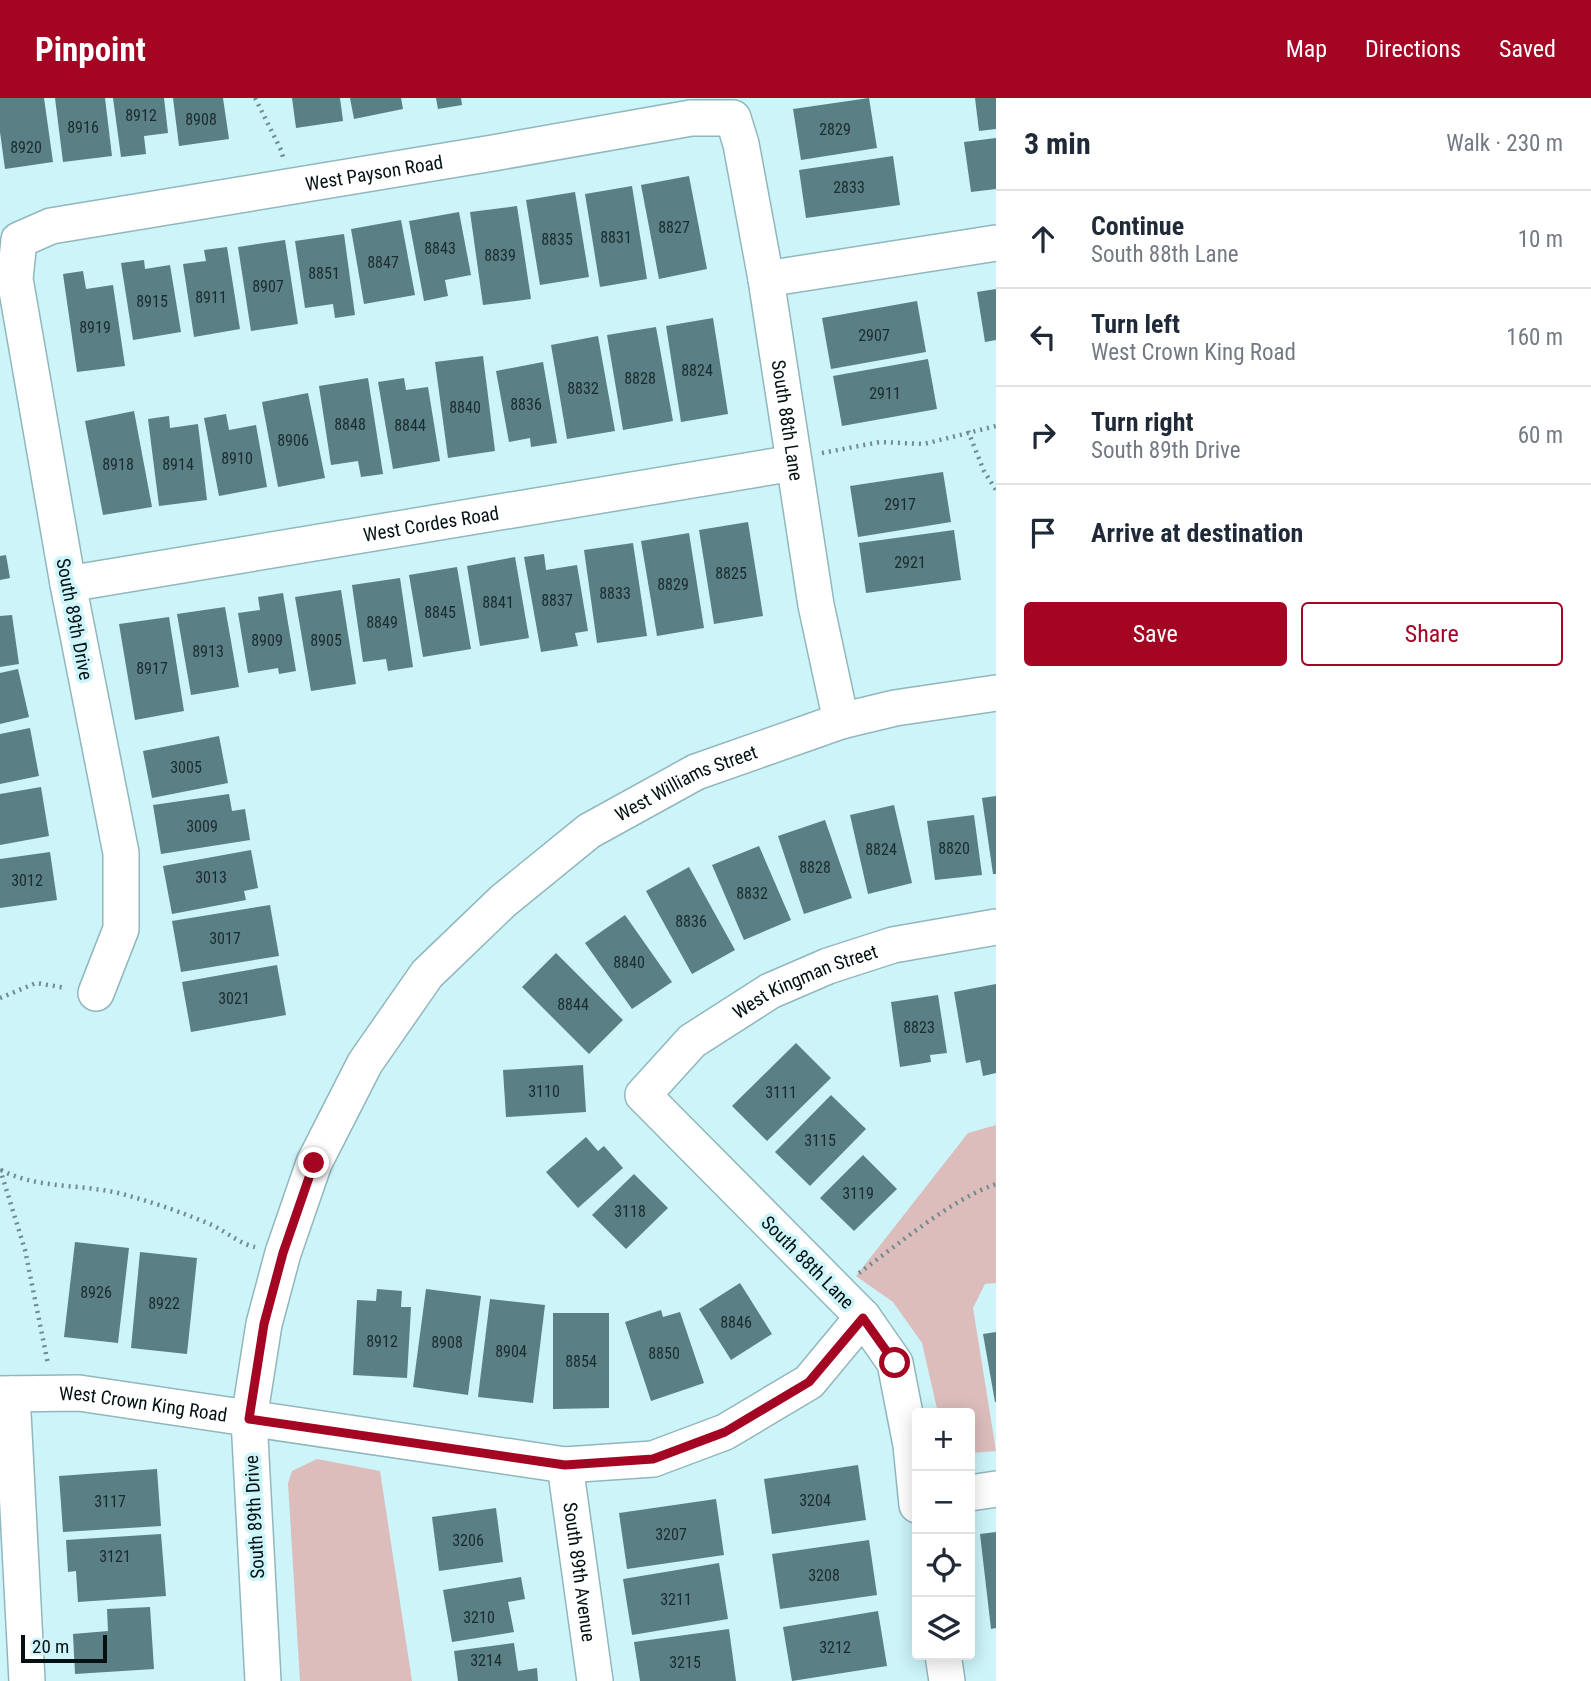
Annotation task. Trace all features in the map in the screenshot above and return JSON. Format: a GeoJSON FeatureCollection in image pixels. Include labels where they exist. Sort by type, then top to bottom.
{"type":"FeatureCollection","features":[{"type":"Feature","properties":{"kind":"street","name":"West Payson Road"},"geometry":{"type":"LineString","coordinates":[[19,240],[51,226],[691,118],[733,118]]}},
{"type":"Feature","properties":{"kind":"street","name":"South 88th Lane"},"geometry":{"type":"LineString","coordinates":[[733,118],[741,144],[765,279],[816,605],[841,721]]}},
{"type":"Feature","properties":{"kind":"street","name":"South 89th Drive"},"geometry":{"type":"LineString","coordinates":[[19,240],[15,279],[68,584],[121,853],[121,929],[96,993]]}},
{"type":"Feature","properties":{"kind":"street"},"geometry":{"type":"LineString","coordinates":[[765,279],[996,243]]}},
{"type":"Feature","properties":{"kind":"street","name":"West Cordes Road"},"geometry":{"type":"LineString","coordinates":[[68,584],[794,463]]}},
{"type":"Feature","properties":{"kind":"street","name":"West Williams Street"},"geometry":{"type":"LineString","coordinates":[[427,974],[503,901],[589,831],[696,772],[841,721],[895,708],[996,693]]}},
{"type":"Feature","properties":{"kind":"street","name":"West Kingman Street"},"geometry":{"type":"LineString","coordinates":[[643,1095],[692,1041],[770,991],[828,966],[893,945],[996,927]]}},
{"type":"Feature","properties":{"kind":"street","name":"South 89th Drive"},"geometry":{"type":"LineString","coordinates":[[263,1681],[249,1419],[264,1324],[283,1253],[314,1163],[365,1063],[427,974]]}},
{"type":"Feature","properties":{"kind":"street","name":"South 88th Lane"},"geometry":{"type":"LineString","coordinates":[[643,1095],[863,1318],[895,1363],[914,1471]]}},
{"type":"Feature","properties":{"kind":"street","name":"West Crown King Road"},"geometry":{"type":"LineString","coordinates":[[6,1394],[79,1393],[565,1465],[653,1459],[725,1432],[809,1382],[863,1318]]}},
{"type":"Feature","properties":{"kind":"street"},"geometry":{"type":"LineString","coordinates":[[6,1394],[27,1681]]}},
{"type":"Feature","properties":{"kind":"street","name":"South 89th Avenue"},"geometry":{"type":"LineString","coordinates":[[565,1465],[596,1681]]}},
{"type":"Feature","properties":{"kind":"street"},"geometry":{"type":"LineString","coordinates":[[975,1492],[996,1489]]}},
{"type":"Feature","properties":{"kind":"street"},"geometry":{"type":"LineString","coordinates":[[944,1660],[947,1681]]}},
{"type":"Feature","properties":{"kind":"path"},"geometry":{"type":"LineString","coordinates":[[255,98],[281,150],[287,186]]}},
{"type":"Feature","properties":{"kind":"path"},"geometry":{"type":"LineString","coordinates":[[794,463],[828,451],[880,442],[924,443],[996,426]]}},
{"type":"Feature","properties":{"kind":"path"},"geometry":{"type":"LineString","coordinates":[[968,431],[984,471],[996,490]]}},
{"type":"Feature","properties":{"kind":"path"},"geometry":{"type":"LineString","coordinates":[[0,998],[36,983],[96,993]]}},
{"type":"Feature","properties":{"kind":"path"},"geometry":{"type":"LineString","coordinates":[[0,1169],[36,1183],[122,1194],[192,1217],[218,1228],[236,1241],[283,1253]]}},
{"type":"Feature","properties":{"kind":"path"},"geometry":{"type":"LineString","coordinates":[[0,1169],[25,1250],[48,1367],[49,1393]]}},
{"type":"Feature","properties":{"kind":"path"},"geometry":{"type":"LineString","coordinates":[[839,1293],[856,1276],[937,1217],[996,1184]]}},
{"type":"Feature","properties":{"kind":"shaded area"},"geometry":{"type":"Polygon","coordinates":[[[996,1125],[996,1283],[985,1284],[973,1308],[996,1451],[975,1453],[975,1408],[937,1408],[922,1343],[893,1302],[856,1276],[968,1133],[996,1125]]]}},
{"type":"Feature","properties":{"kind":"shaded area"},"geometry":{"type":"Polygon","coordinates":[[[317,1459],[380,1471],[412,1681],[300,1681],[288,1483],[292,1471],[317,1459]]]}},
{"type":"Feature","properties":{"kind":"building"},"geometry":{"type":"Polygon","coordinates":[[[0,98],[44,98],[53,162],[5,169],[0,132],[0,98]]]}},
{"type":"Feature","properties":{"kind":"building"},"geometry":{"type":"Polygon","coordinates":[[[55,98],[105,98],[112,156],[63,162],[55,98]]]}},
{"type":"Feature","properties":{"kind":"building"},"geometry":{"type":"Polygon","coordinates":[[[113,98],[164,98],[168,133],[144,136],[146,154],[121,157],[113,98]]]}},
{"type":"Feature","properties":{"kind":"building"},"geometry":{"type":"Polygon","coordinates":[[[173,98],[223,98],[229,139],[179,146],[173,98]]]}},
{"type":"Feature","properties":{"kind":"building"},"geometry":{"type":"Polygon","coordinates":[[[292,98],[340,98],[343,121],[296,128],[292,98]]]}},
{"type":"Feature","properties":{"kind":"building"},"geometry":{"type":"Polygon","coordinates":[[[350,98],[401,98],[403,109],[354,119],[350,98]]]}},
{"type":"Feature","properties":{"kind":"building"},"geometry":{"type":"Polygon","coordinates":[[[436,98],[461,98],[462,105],[438,109],[436,98]]]}},
{"type":"Feature","properties":{"kind":"building"},"geometry":{"type":"Polygon","coordinates":[[[869,98],[877,148],[801,160],[793,109],[869,98]]]}},
{"type":"Feature","properties":{"kind":"building"},"geometry":{"type":"Polygon","coordinates":[[[975,98],[996,98],[996,129],[979,131],[975,98]]]}},
{"type":"Feature","properties":{"kind":"building"},"geometry":{"type":"Polygon","coordinates":[[[996,138],[996,189],[971,192],[964,142],[996,138]]]}},
{"type":"Feature","properties":{"kind":"building"},"geometry":{"type":"Polygon","coordinates":[[[893,156],[900,205],[806,218],[799,170],[893,156]]]}},
{"type":"Feature","properties":{"kind":"building"},"geometry":{"type":"Polygon","coordinates":[[[689,176],[707,269],[659,279],[641,185],[689,176]]]}},
{"type":"Feature","properties":{"kind":"building"},"geometry":{"type":"Polygon","coordinates":[[[632,186],[647,279],[600,287],[585,194],[632,186]]]}},
{"type":"Feature","properties":{"kind":"building"},"geometry":{"type":"Polygon","coordinates":[[[575,192],[589,277],[540,285],[526,200],[575,192]]]}},
{"type":"Feature","properties":{"kind":"building"},"geometry":{"type":"Polygon","coordinates":[[[517,206],[531,299],[483,305],[470,212],[517,206]]]}},
{"type":"Feature","properties":{"kind":"building"},"geometry":{"type":"Polygon","coordinates":[[[459,212],[471,275],[445,280],[448,296],[424,301],[409,221],[459,212]]]}},
{"type":"Feature","properties":{"kind":"building"},"geometry":{"type":"Polygon","coordinates":[[[401,220],[415,295],[364,304],[351,229],[401,220]]]}},
{"type":"Feature","properties":{"kind":"building"},"geometry":{"type":"Polygon","coordinates":[[[344,234],[355,315],[335,318],[333,304],[305,308],[295,241],[344,234]]]}},
{"type":"Feature","properties":{"kind":"building"},"geometry":{"type":"Polygon","coordinates":[[[285,240],[298,324],[251,331],[238,247],[285,240]]]}},
{"type":"Feature","properties":{"kind":"building"},"geometry":{"type":"Polygon","coordinates":[[[227,247],[240,329],[194,337],[183,264],[206,261],[204,250],[227,247]]]}},
{"type":"Feature","properties":{"kind":"building"},"geometry":{"type":"Polygon","coordinates":[[[144,260],[145,269],[170,265],[181,332],[133,340],[121,263],[144,260]]]}},
{"type":"Feature","properties":{"kind":"building"},"geometry":{"type":"Polygon","coordinates":[[[83,271],[86,289],[113,285],[125,366],[77,372],[63,274],[83,271]]]}},
{"type":"Feature","properties":{"kind":"building"},"geometry":{"type":"Polygon","coordinates":[[[996,289],[996,340],[985,342],[977,292],[996,289]]]}},
{"type":"Feature","properties":{"kind":"building"},"geometry":{"type":"Polygon","coordinates":[[[917,301],[926,352],[831,369],[822,318],[917,301]]]}},
{"type":"Feature","properties":{"kind":"building"},"geometry":{"type":"Polygon","coordinates":[[[713,318],[728,414],[681,422],[666,326],[713,318]]]}},
{"type":"Feature","properties":{"kind":"building"},"geometry":{"type":"Polygon","coordinates":[[[656,327],[673,421],[623,430],[607,335],[656,327]]]}},
{"type":"Feature","properties":{"kind":"building"},"geometry":{"type":"Polygon","coordinates":[[[598,336],[615,431],[567,439],[551,345],[598,336]]]}},
{"type":"Feature","properties":{"kind":"building"},"geometry":{"type":"Polygon","coordinates":[[[483,356],[495,451],[448,458],[435,362],[483,356]]]}},
{"type":"Feature","properties":{"kind":"building"},"geometry":{"type":"Polygon","coordinates":[[[928,359],[937,409],[842,426],[833,376],[928,359]]]}},
{"type":"Feature","properties":{"kind":"building"},"geometry":{"type":"Polygon","coordinates":[[[543,362],[557,443],[531,447],[530,438],[509,442],[496,371],[543,362]]]}},
{"type":"Feature","properties":{"kind":"building"},"geometry":{"type":"Polygon","coordinates":[[[368,378],[383,474],[361,477],[358,461],[331,465],[319,386],[368,378]]]}},
{"type":"Feature","properties":{"kind":"building"},"geometry":{"type":"Polygon","coordinates":[[[404,378],[406,390],[428,387],[440,461],[393,469],[378,382],[404,378]]]}},
{"type":"Feature","properties":{"kind":"building"},"geometry":{"type":"Polygon","coordinates":[[[308,393],[325,478],[278,487],[262,402],[308,393]]]}},
{"type":"Feature","properties":{"kind":"building"},"geometry":{"type":"Polygon","coordinates":[[[134,411],[152,507],[103,515],[85,421],[134,411]]]}},
{"type":"Feature","properties":{"kind":"building"},"geometry":{"type":"Polygon","coordinates":[[[226,414],[229,430],[256,425],[267,487],[219,496],[204,418],[226,414]]]}},
{"type":"Feature","properties":{"kind":"building"},"geometry":{"type":"Polygon","coordinates":[[[169,416],[170,428],[198,424],[207,500],[159,506],[148,419],[169,416]]]}},
{"type":"Feature","properties":{"kind":"building"},"geometry":{"type":"Polygon","coordinates":[[[943,472],[951,522],[858,537],[850,486],[943,472]]]}},
{"type":"Feature","properties":{"kind":"building"},"geometry":{"type":"Polygon","coordinates":[[[748,522],[763,616],[714,624],[699,530],[748,522]]]}},
{"type":"Feature","properties":{"kind":"building"},"geometry":{"type":"Polygon","coordinates":[[[954,530],[961,580],[866,593],[859,543],[954,530]]]}},
{"type":"Feature","properties":{"kind":"building"},"geometry":{"type":"Polygon","coordinates":[[[689,533],[704,628],[657,636],[641,541],[689,533]]]}},
{"type":"Feature","properties":{"kind":"building"},"geometry":{"type":"Polygon","coordinates":[[[633,543],[647,636],[597,643],[584,550],[633,543]]]}},
{"type":"Feature","properties":{"kind":"building"},"geometry":{"type":"Polygon","coordinates":[[[544,554],[546,570],[577,565],[588,631],[575,633],[578,646],[541,652],[524,557],[544,554]]]}},
{"type":"Feature","properties":{"kind":"building"},"geometry":{"type":"Polygon","coordinates":[[[6,555],[10,578],[0,580],[0,556],[6,555]]]}},
{"type":"Feature","properties":{"kind":"building"},"geometry":{"type":"Polygon","coordinates":[[[515,557],[529,638],[480,646],[467,566],[515,557]]]}},
{"type":"Feature","properties":{"kind":"building"},"geometry":{"type":"Polygon","coordinates":[[[457,567],[471,649],[423,657],[409,575],[457,567]]]}},
{"type":"Feature","properties":{"kind":"building"},"geometry":{"type":"Polygon","coordinates":[[[400,578],[413,667],[388,671],[386,659],[363,662],[352,585],[400,578]]]}},
{"type":"Feature","properties":{"kind":"building"},"geometry":{"type":"Polygon","coordinates":[[[341,590],[356,684],[311,691],[295,597],[341,590]]]}},
{"type":"Feature","properties":{"kind":"building"},"geometry":{"type":"Polygon","coordinates":[[[283,593],[296,671],[279,674],[278,668],[248,673],[238,613],[260,610],[258,597],[283,593]]]}},
{"type":"Feature","properties":{"kind":"building"},"geometry":{"type":"Polygon","coordinates":[[[225,607],[239,687],[191,695],[177,614],[225,607]]]}},
{"type":"Feature","properties":{"kind":"building"},"geometry":{"type":"Polygon","coordinates":[[[12,615],[19,664],[0,667],[0,616],[12,615]]]}},
{"type":"Feature","properties":{"kind":"building"},"geometry":{"type":"Polygon","coordinates":[[[169,617],[184,711],[135,720],[119,624],[169,617]]]}},
{"type":"Feature","properties":{"kind":"building"},"geometry":{"type":"Polygon","coordinates":[[[18,669],[29,717],[0,724],[0,673],[18,669]]]}},
{"type":"Feature","properties":{"kind":"building"},"geometry":{"type":"Polygon","coordinates":[[[30,728],[39,776],[0,784],[0,734],[30,728]]]}},
{"type":"Feature","properties":{"kind":"building"},"geometry":{"type":"Polygon","coordinates":[[[219,736],[228,783],[152,798],[143,751],[219,736]]]}},
{"type":"Feature","properties":{"kind":"building"},"geometry":{"type":"Polygon","coordinates":[[[41,787],[49,836],[0,845],[0,794],[41,787]]]}},
{"type":"Feature","properties":{"kind":"building"},"geometry":{"type":"Polygon","coordinates":[[[229,794],[232,811],[245,809],[250,840],[161,854],[153,805],[229,794]]]}},
{"type":"Feature","properties":{"kind":"building"},"geometry":{"type":"Polygon","coordinates":[[[996,796],[996,874],[993,874],[982,798],[996,796]]]}},
{"type":"Feature","properties":{"kind":"building"},"geometry":{"type":"Polygon","coordinates":[[[894,805],[912,883],[868,894],[850,815],[894,805]]]}},
{"type":"Feature","properties":{"kind":"building"},"geometry":{"type":"Polygon","coordinates":[[[974,815],[982,875],[935,880],[927,821],[974,815]]]}},
{"type":"Feature","properties":{"kind":"building"},"geometry":{"type":"Polygon","coordinates":[[[825,820],[852,898],[804,914],[778,836],[825,820]]]}},
{"type":"Feature","properties":{"kind":"building"},"geometry":{"type":"Polygon","coordinates":[[[759,846],[791,920],[744,940],[712,865],[759,846]]]}},
{"type":"Feature","properties":{"kind":"building"},"geometry":{"type":"Polygon","coordinates":[[[251,850],[258,888],[244,891],[246,900],[172,914],[163,866],[251,850]]]}},
{"type":"Feature","properties":{"kind":"building"},"geometry":{"type":"Polygon","coordinates":[[[50,852],[57,900],[0,908],[0,859],[50,852]]]}},
{"type":"Feature","properties":{"kind":"building"},"geometry":{"type":"Polygon","coordinates":[[[689,867],[735,950],[692,974],[646,891],[689,867]]]}},
{"type":"Feature","properties":{"kind":"building"},"geometry":{"type":"Polygon","coordinates":[[[270,905],[279,956],[181,972],[172,921],[270,905]]]}},
{"type":"Feature","properties":{"kind":"building"},"geometry":{"type":"Polygon","coordinates":[[[625,915],[672,982],[632,1009],[585,943],[625,915]]]}},
{"type":"Feature","properties":{"kind":"building"},"geometry":{"type":"Polygon","coordinates":[[[556,953],[623,1020],[589,1054],[522,987],[556,953]]]}},
{"type":"Feature","properties":{"kind":"building"},"geometry":{"type":"Polygon","coordinates":[[[277,965],[286,1015],[191,1032],[182,982],[277,965]]]}},
{"type":"Feature","properties":{"kind":"building"},"geometry":{"type":"Polygon","coordinates":[[[996,984],[996,1073],[983,1076],[980,1060],[966,1063],[954,992],[996,984]]]}},
{"type":"Feature","properties":{"kind":"building"},"geometry":{"type":"Polygon","coordinates":[[[938,995],[947,1053],[930,1055],[931,1062],[900,1067],[891,1002],[938,995]]]}},
{"type":"Feature","properties":{"kind":"building"},"geometry":{"type":"Polygon","coordinates":[[[796,1043],[831,1078],[767,1141],[732,1106],[796,1043]]]}},
{"type":"Feature","properties":{"kind":"building"},"geometry":{"type":"Polygon","coordinates":[[[583,1065],[586,1112],[506,1117],[503,1070],[583,1065]]]}},
{"type":"Feature","properties":{"kind":"building"},"geometry":{"type":"Polygon","coordinates":[[[831,1095],[866,1129],[810,1186],[775,1152],[831,1095]]]}},
{"type":"Feature","properties":{"kind":"building"},"geometry":{"type":"Polygon","coordinates":[[[586,1137],[598,1151],[604,1146],[623,1168],[578,1208],[546,1172],[586,1137]]]}},
{"type":"Feature","properties":{"kind":"building"},"geometry":{"type":"Polygon","coordinates":[[[863,1155],[897,1189],[854,1231],[820,1198],[863,1155]]]}},
{"type":"Feature","properties":{"kind":"building"},"geometry":{"type":"Polygon","coordinates":[[[634,1174],[668,1208],[626,1249],[592,1215],[634,1174]]]}},
{"type":"Feature","properties":{"kind":"building"},"geometry":{"type":"Polygon","coordinates":[[[75,1242],[129,1248],[118,1343],[64,1337],[75,1242]]]}},
{"type":"Feature","properties":{"kind":"building"},"geometry":{"type":"Polygon","coordinates":[[[140,1252],[197,1258],[187,1354],[131,1348],[140,1252]]]}},
{"type":"Feature","properties":{"kind":"building"},"geometry":{"type":"Polygon","coordinates":[[[740,1283],[772,1334],[731,1360],[699,1309],[740,1283]]]}},
{"type":"Feature","properties":{"kind":"building"},"geometry":{"type":"Polygon","coordinates":[[[377,1289],[402,1291],[401,1307],[411,1307],[407,1378],[353,1375],[357,1300],[376,1301],[377,1289]]]}},
{"type":"Feature","properties":{"kind":"building"},"geometry":{"type":"Polygon","coordinates":[[[426,1289],[481,1296],[468,1395],[413,1387],[426,1289]]]}},
{"type":"Feature","properties":{"kind":"building"},"geometry":{"type":"Polygon","coordinates":[[[490,1299],[545,1305],[533,1403],[478,1397],[490,1299]]]}},
{"type":"Feature","properties":{"kind":"building"},"geometry":{"type":"Polygon","coordinates":[[[661,1310],[663,1317],[680,1312],[704,1383],[651,1401],[625,1322],[661,1310]]]}},
{"type":"Feature","properties":{"kind":"building"},"geometry":{"type":"Polygon","coordinates":[[[553,1313],[609,1313],[609,1408],[553,1409],[553,1313]]]}},
{"type":"Feature","properties":{"kind":"building"},"geometry":{"type":"Polygon","coordinates":[[[996,1332],[996,1402],[995,1402],[983,1334],[996,1332]]]}},
{"type":"Feature","properties":{"kind":"building"},"geometry":{"type":"Polygon","coordinates":[[[858,1465],[866,1520],[772,1534],[764,1479],[858,1465]]]}},
{"type":"Feature","properties":{"kind":"building"},"geometry":{"type":"Polygon","coordinates":[[[157,1469],[161,1526],[63,1532],[59,1476],[157,1469]]]}},
{"type":"Feature","properties":{"kind":"building"},"geometry":{"type":"Polygon","coordinates":[[[716,1499],[724,1555],[627,1569],[619,1513],[716,1499]]]}},
{"type":"Feature","properties":{"kind":"building"},"geometry":{"type":"Polygon","coordinates":[[[496,1508],[503,1562],[439,1571],[432,1517],[496,1508]]]}},
{"type":"Feature","properties":{"kind":"building"},"geometry":{"type":"Polygon","coordinates":[[[996,1532],[996,1628],[991,1629],[980,1534],[996,1532]]]}},
{"type":"Feature","properties":{"kind":"building"},"geometry":{"type":"Polygon","coordinates":[[[161,1534],[166,1596],[78,1602],[76,1571],[68,1572],[66,1540],[161,1534]]]}},
{"type":"Feature","properties":{"kind":"building"},"geometry":{"type":"Polygon","coordinates":[[[869,1540],[877,1595],[780,1609],[772,1554],[869,1540]]]}},
{"type":"Feature","properties":{"kind":"building"},"geometry":{"type":"Polygon","coordinates":[[[719,1563],[728,1619],[632,1635],[623,1579],[719,1563]]]}},
{"type":"Feature","properties":{"kind":"building"},"geometry":{"type":"Polygon","coordinates":[[[521,1577],[525,1599],[508,1602],[514,1632],[452,1642],[443,1590],[521,1577]]]}},
{"type":"Feature","properties":{"kind":"building"},"geometry":{"type":"Polygon","coordinates":[[[150,1607],[154,1669],[75,1674],[73,1634],[108,1631],[107,1609],[150,1607]]]}},
{"type":"Feature","properties":{"kind":"building"},"geometry":{"type":"Polygon","coordinates":[[[878,1611],[887,1666],[792,1681],[783,1627],[878,1611]]]}},
{"type":"Feature","properties":{"kind":"building"},"geometry":{"type":"Polygon","coordinates":[[[729,1629],[736,1681],[640,1681],[634,1642],[729,1629]]]}},
{"type":"Feature","properties":{"kind":"building"},"geometry":{"type":"Polygon","coordinates":[[[514,1643],[518,1671],[537,1668],[538,1681],[458,1681],[454,1651],[514,1643]]]}},
{"type":"Feature","properties":{"kind":"route"},"geometry":{"type":"LineString","coordinates":[[314,1163],[283,1253],[264,1324],[249,1419],[565,1465],[653,1459],[725,1432],[809,1382],[863,1318],[895,1363]]}}]}
